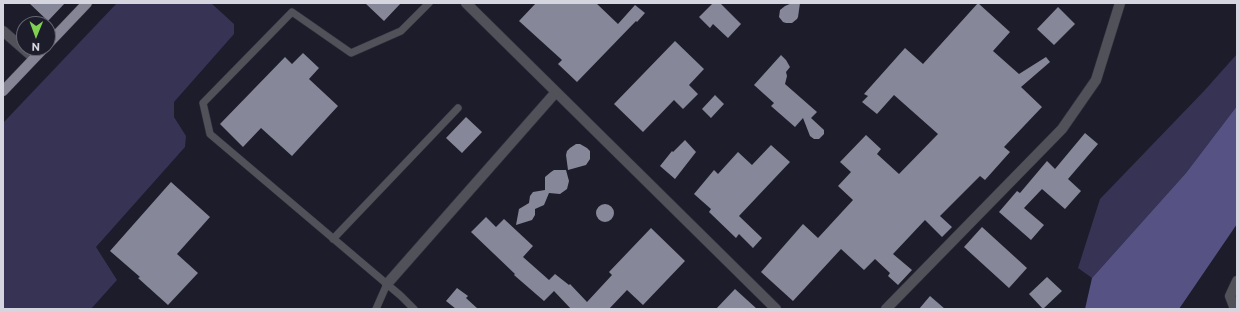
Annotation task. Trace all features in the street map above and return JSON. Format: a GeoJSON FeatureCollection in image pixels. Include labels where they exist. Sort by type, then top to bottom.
{"type":"FeatureCollection","features":[{"type":"Feature","properties":{"kind":"main road"},"geometry":{"type":"LineString","coordinates":[[56,36],[87,3]]}},
{"type":"Feature","properties":{"kind":"main road"},"geometry":{"type":"LineString","coordinates":[[3,91],[34,58]]}},
{"type":"Feature","properties":{"kind":"street"},"geometry":{"type":"LineString","coordinates":[[466,3],[776,309]]}},
{"type":"Feature","properties":{"kind":"street"},"geometry":{"type":"LineString","coordinates":[[886,309],[1062,129],[1096,80],[1120,3]]}},
{"type":"Feature","properties":{"kind":"street"},"geometry":{"type":"LineString","coordinates":[[3,31],[34,58]]}},
{"type":"Feature","properties":{"kind":"street"},"geometry":{"type":"LineString","coordinates":[[387,284],[556,92]]}},
{"type":"Feature","properties":{"kind":"street"},"geometry":{"type":"LineString","coordinates":[[1233,307],[1230,296],[1237,281]]}},
{"type":"Feature","properties":{"kind":"lane"},"geometry":{"type":"LineString","coordinates":[[414,309],[387,284],[210,134],[204,103],[292,12],[351,53],[401,31],[428,3]]}},
{"type":"Feature","properties":{"kind":"lane"},"geometry":{"type":"LineString","coordinates":[[333,239],[458,108]]}},
{"type":"Feature","properties":{"kind":"lane"},"geometry":{"type":"LineString","coordinates":[[376,309],[387,284]]}},
{"type":"Feature","properties":{"kind":"shaded area"},"geometry":{"type":"Polygon","coordinates":[[[117,3],[211,3],[234,24],[234,34],[174,102],[174,117],[186,136],[185,147],[96,247],[117,280],[91,309],[3,309],[3,123],[117,3]]]}},
{"type":"Feature","properties":{"kind":"shaded area"},"geometry":{"type":"Polygon","coordinates":[[[1237,54],[1237,106],[1186,173],[1092,278],[1078,268],[1100,199],[1204,91],[1237,54]]]}},
{"type":"Feature","properties":{"kind":"shaded area"},"geometry":{"type":"Polygon","coordinates":[[[1237,106],[1237,224],[1179,309],[1085,309],[1092,278],[1186,173],[1237,106]]]}},
{"type":"Feature","properties":{"kind":"building"},"geometry":{"type":"Polygon","coordinates":[[[29,3],[65,3],[53,16],[43,16],[29,3]]]}},
{"type":"Feature","properties":{"kind":"building"},"geometry":{"type":"Polygon","coordinates":[[[365,3],[401,3],[384,21],[365,3]]]}},
{"type":"Feature","properties":{"kind":"building"},"geometry":{"type":"Polygon","coordinates":[[[536,3],[596,3],[618,24],[635,5],[645,13],[577,82],[558,64],[562,60],[519,21],[536,3]]]}},
{"type":"Feature","properties":{"kind":"building"},"geometry":{"type":"Polygon","coordinates":[[[713,3],[720,3],[741,24],[728,38],[713,24],[710,28],[699,17],[713,3]]]}},
{"type":"Feature","properties":{"kind":"building"},"geometry":{"type":"Polygon","coordinates":[[[792,3],[800,3],[798,17],[792,23],[783,22],[779,17],[780,10],[792,3]]]}},
{"type":"Feature","properties":{"kind":"building"},"geometry":{"type":"Polygon","coordinates":[[[978,3],[1010,32],[993,51],[1019,74],[1046,57],[1050,62],[1021,87],[1042,107],[1004,147],[1010,152],[985,180],[980,176],[940,216],[952,227],[942,237],[925,220],[893,254],[912,270],[898,285],[888,276],[890,273],[875,259],[864,270],[841,249],[793,301],[761,272],[803,224],[818,238],[853,200],[838,186],[851,172],[840,162],[866,135],[881,149],[877,154],[899,174],[938,134],[894,95],[877,114],[862,102],[868,96],[864,94],[905,48],[923,64],[978,3]]]}},
{"type":"Feature","properties":{"kind":"building"},"geometry":{"type":"Polygon","coordinates":[[[1058,7],[1075,24],[1054,45],[1037,29],[1058,7]]]}},
{"type":"Feature","properties":{"kind":"building"},"geometry":{"type":"Polygon","coordinates":[[[675,41],[704,69],[689,85],[698,94],[683,109],[674,100],[643,132],[614,104],[675,41]]]}},
{"type":"Feature","properties":{"kind":"building"},"geometry":{"type":"Polygon","coordinates":[[[303,53],[319,68],[309,79],[338,106],[292,156],[261,128],[243,147],[220,124],[285,57],[292,64],[303,53]]]}},
{"type":"Feature","properties":{"kind":"building"},"geometry":{"type":"Polygon","coordinates":[[[781,55],[790,67],[786,72],[787,76],[785,84],[817,112],[811,118],[824,130],[824,134],[819,139],[814,139],[810,136],[803,118],[795,127],[771,106],[774,103],[754,85],[781,55]]]}},
{"type":"Feature","properties":{"kind":"building"},"geometry":{"type":"Polygon","coordinates":[[[715,95],[724,104],[711,118],[702,109],[715,95]]]}},
{"type":"Feature","properties":{"kind":"building"},"geometry":{"type":"Polygon","coordinates":[[[466,117],[482,132],[462,153],[446,138],[466,117]]]}},
{"type":"Feature","properties":{"kind":"building"},"geometry":{"type":"Polygon","coordinates":[[[1085,133],[1098,144],[1068,179],[1081,191],[1065,209],[1042,189],[1024,208],[1044,225],[1031,240],[999,212],[1017,191],[1020,193],[1047,161],[1055,169],[1085,133]]]}},
{"type":"Feature","properties":{"kind":"building"},"geometry":{"type":"Polygon","coordinates":[[[685,140],[696,152],[675,179],[660,166],[672,151],[673,152],[685,140]]]}},
{"type":"Feature","properties":{"kind":"building"},"geometry":{"type":"Polygon","coordinates":[[[576,144],[580,144],[590,151],[590,159],[586,165],[568,170],[566,155],[567,151],[576,144]]]}},
{"type":"Feature","properties":{"kind":"building"},"geometry":{"type":"Polygon","coordinates":[[[771,145],[790,162],[739,216],[762,238],[753,248],[739,234],[736,238],[709,212],[711,209],[694,194],[714,170],[718,174],[738,152],[752,165],[771,145]]]}},
{"type":"Feature","properties":{"kind":"building"},"geometry":{"type":"Polygon","coordinates":[[[554,170],[566,170],[569,181],[567,189],[560,194],[549,193],[544,205],[535,209],[535,215],[532,220],[516,225],[519,209],[529,203],[530,196],[533,192],[545,190],[545,177],[554,170]]]}},
{"type":"Feature","properties":{"kind":"building"},"geometry":{"type":"Polygon","coordinates":[[[171,182],[210,217],[177,254],[198,273],[168,305],[138,278],[140,277],[110,251],[171,182]]]}},
{"type":"Feature","properties":{"kind":"building"},"geometry":{"type":"Polygon","coordinates":[[[605,204],[611,207],[614,213],[611,219],[605,222],[599,219],[596,213],[599,207],[605,204]]]}},
{"type":"Feature","properties":{"kind":"building"},"geometry":{"type":"Polygon","coordinates":[[[486,217],[496,227],[504,219],[533,246],[523,257],[549,280],[555,274],[569,285],[570,284],[587,302],[612,275],[609,272],[651,228],[685,261],[643,305],[627,290],[609,309],[571,309],[554,291],[544,301],[514,275],[515,274],[471,232],[486,217]]]}},
{"type":"Feature","properties":{"kind":"building"},"geometry":{"type":"Polygon","coordinates":[[[982,227],[1027,268],[1009,288],[964,247],[982,227]]]}},
{"type":"Feature","properties":{"kind":"building"},"geometry":{"type":"Polygon","coordinates":[[[1047,277],[1062,291],[1043,309],[1029,294],[1047,277]]]}},
{"type":"Feature","properties":{"kind":"building"},"geometry":{"type":"Polygon","coordinates":[[[457,288],[468,296],[466,298],[478,309],[456,309],[446,301],[457,288]]]}},
{"type":"Feature","properties":{"kind":"building"},"geometry":{"type":"Polygon","coordinates":[[[735,289],[757,309],[716,309],[735,289]]]}},
{"type":"Feature","properties":{"kind":"building"},"geometry":{"type":"Polygon","coordinates":[[[930,296],[945,309],[919,309],[930,296]]]}}]}
